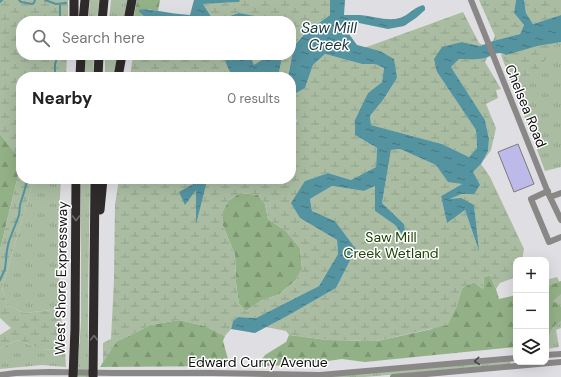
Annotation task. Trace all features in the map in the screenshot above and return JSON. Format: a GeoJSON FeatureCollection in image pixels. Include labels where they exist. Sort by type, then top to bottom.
{"type":"FeatureCollection","features":[{"type":"Feature","properties":{"kind":"highway"},"geometry":{"type":"LineString","coordinates":[[74,0],[74,16]]}},
{"type":"Feature","properties":{"kind":"highway"},"geometry":{"type":"LineString","coordinates":[[83,16],[85,0]]}},
{"type":"Feature","properties":{"kind":"highway"},"geometry":{"type":"LineString","coordinates":[[102,16],[104,0]]}},
{"type":"Feature","properties":{"kind":"highway"},"geometry":{"type":"LineString","coordinates":[[129,16],[132,0]]}},
{"type":"Feature","properties":{"kind":"highway"},"geometry":{"type":"LineString","coordinates":[[74,60],[75,72]]}},
{"type":"Feature","properties":{"kind":"highway"},"geometry":{"type":"LineString","coordinates":[[80,72],[81,60]]}},
{"type":"Feature","properties":{"kind":"highway"},"geometry":{"type":"LineString","coordinates":[[98,72],[99,60]]}},
{"type":"Feature","properties":{"kind":"highway"},"geometry":{"type":"LineString","coordinates":[[119,72],[121,60]]}},
{"type":"Feature","properties":{"kind":"highway","name":"West Shore Expressway"},"geometry":{"type":"LineString","coordinates":[[73,377],[75,329],[76,184]]}},
{"type":"Feature","properties":{"kind":"highway"},"geometry":{"type":"LineString","coordinates":[[94,377],[95,184]]}},
{"type":"Feature","properties":{"kind":"highway"},"geometry":{"type":"LineString","coordinates":[[95,259],[102,184]]}},
{"type":"Feature","properties":{"kind":"street","name":"Chelsea Road"},"geometry":{"type":"LineString","coordinates":[[471,0],[549,194],[561,220]]}},
{"type":"Feature","properties":{"kind":"street"},"geometry":{"type":"LineString","coordinates":[[561,193],[531,198],[549,242],[561,236]]}},
{"type":"Feature","properties":{"kind":"street"},"geometry":{"type":"LineString","coordinates":[[549,355],[561,354]]}},
{"type":"Feature","properties":{"kind":"street","name":"Edward Curry Avenue"},"geometry":{"type":"LineString","coordinates":[[0,375],[49,372],[320,375],[513,358]]}},
{"type":"Feature","properties":{"kind":"street"},"geometry":{"type":"LineString","coordinates":[[549,363],[561,362]]}},
{"type":"Feature","properties":{"kind":"street"},"geometry":{"type":"LineString","coordinates":[[393,377],[513,365]]}},
{"type":"Feature","properties":{"kind":"green space"},"geometry":{"type":"Polygon","coordinates":[[[0,0],[68,0],[68,16],[16,16],[16,60],[67,60],[66,72],[16,72],[16,154],[0,134],[0,0]]]}},
{"type":"Feature","properties":{"kind":"green space"},"geometry":{"type":"Polygon","coordinates":[[[90,0],[99,0],[97,16],[88,16],[90,0]]]}},
{"type":"Feature","properties":{"kind":"green space"},"geometry":{"type":"Polygon","coordinates":[[[111,0],[131,0],[127,16],[109,16],[111,0]]]}},
{"type":"Feature","properties":{"kind":"green space"},"geometry":{"type":"Polygon","coordinates":[[[137,0],[160,0],[158,11],[148,9],[139,12],[144,16],[134,16],[137,0]]]}},
{"type":"Feature","properties":{"kind":"green space"},"geometry":{"type":"Polygon","coordinates":[[[240,0],[330,0],[330,15],[305,32],[296,43],[296,16],[252,16],[239,13],[230,16],[211,16],[203,4],[238,2],[240,0]]]}},
{"type":"Feature","properties":{"kind":"green space"},"geometry":{"type":"Polygon","coordinates":[[[479,0],[516,0],[514,13],[524,25],[520,34],[493,41],[495,36],[479,0]]]}},
{"type":"Feature","properties":{"kind":"green space"},"geometry":{"type":"Polygon","coordinates":[[[524,0],[561,0],[561,15],[533,24],[526,13],[524,0]]]}},
{"type":"Feature","properties":{"kind":"green space"},"geometry":{"type":"Polygon","coordinates":[[[463,12],[479,43],[483,45],[480,46],[462,42],[437,72],[476,130],[477,148],[469,157],[442,144],[371,125],[370,116],[383,100],[397,78],[364,48],[463,12]]]}},
{"type":"Feature","properties":{"kind":"green space"},"geometry":{"type":"Polygon","coordinates":[[[561,31],[561,167],[545,171],[501,55],[561,31]]]}},
{"type":"Feature","properties":{"kind":"green space"},"geometry":{"type":"Polygon","coordinates":[[[556,43],[519,102],[503,55],[498,52],[556,43]]]}},
{"type":"Feature","properties":{"kind":"green space"},"geometry":{"type":"Polygon","coordinates":[[[325,54],[362,64],[375,64],[384,68],[382,82],[368,93],[355,135],[377,148],[376,167],[351,180],[328,173],[305,181],[300,218],[337,240],[338,254],[319,286],[256,318],[238,317],[233,321],[231,329],[225,336],[205,326],[179,320],[150,325],[117,341],[103,363],[103,343],[111,339],[114,279],[115,205],[118,184],[199,184],[196,190],[196,221],[206,184],[296,184],[296,93],[305,88],[313,65],[325,54]],[[240,193],[228,201],[223,211],[223,226],[235,255],[236,283],[239,304],[246,311],[262,300],[278,295],[295,281],[302,269],[300,248],[286,231],[268,219],[265,204],[258,195],[240,193]]]}},
{"type":"Feature","properties":{"kind":"green space"},"geometry":{"type":"Polygon","coordinates":[[[488,56],[485,62],[501,89],[496,90],[498,98],[486,104],[496,128],[491,150],[481,164],[488,151],[489,139],[485,120],[451,67],[458,59],[484,58],[488,56]]]}},
{"type":"Feature","properties":{"kind":"green space"},"geometry":{"type":"Polygon","coordinates":[[[85,60],[94,60],[93,72],[84,72],[85,60]]]}},
{"type":"Feature","properties":{"kind":"green space"},"geometry":{"type":"Polygon","coordinates":[[[105,60],[118,60],[117,72],[105,72],[105,60]]]}},
{"type":"Feature","properties":{"kind":"green space"},"geometry":{"type":"Polygon","coordinates":[[[133,60],[226,60],[230,72],[131,72],[133,60]]]}},
{"type":"Feature","properties":{"kind":"green space"},"geometry":{"type":"Polygon","coordinates":[[[252,60],[274,60],[254,65],[252,60]]]}},
{"type":"Feature","properties":{"kind":"green space"},"geometry":{"type":"Polygon","coordinates":[[[282,60],[291,60],[289,72],[279,72],[282,60]]]}},
{"type":"Feature","properties":{"kind":"green space"},"geometry":{"type":"Polygon","coordinates":[[[0,134],[16,154],[16,184],[0,250],[0,134]]]}},
{"type":"Feature","properties":{"kind":"green space","name":"Saw Mill Creek Wetland"},"geometry":{"type":"Polygon","coordinates":[[[400,149],[436,165],[448,181],[462,184],[441,196],[447,222],[465,210],[478,248],[474,205],[449,200],[461,193],[474,194],[473,172],[481,164],[490,177],[524,249],[523,257],[513,257],[513,278],[500,283],[496,289],[490,275],[484,277],[483,289],[474,282],[462,288],[456,308],[448,325],[377,341],[328,340],[289,335],[286,331],[266,327],[336,288],[356,249],[335,221],[312,211],[310,199],[332,186],[364,191],[375,186],[375,211],[395,225],[407,240],[404,224],[382,203],[391,150],[400,149]]]}},
{"type":"Feature","properties":{"kind":"green space"},"geometry":{"type":"Polygon","coordinates":[[[16,184],[33,184],[2,288],[7,305],[24,313],[60,309],[65,350],[40,349],[18,340],[0,348],[0,335],[11,328],[0,318],[0,250],[16,184]]]}},
{"type":"Feature","properties":{"kind":"green space"},"geometry":{"type":"Polygon","coordinates":[[[33,184],[61,184],[58,231],[60,309],[24,313],[7,305],[2,288],[33,184]]]}},
{"type":"Feature","properties":{"kind":"green space"},"geometry":{"type":"Polygon","coordinates":[[[81,184],[90,184],[88,377],[78,377],[81,323],[81,184]]]}},
{"type":"Feature","properties":{"kind":"green space"},"geometry":{"type":"Polygon","coordinates":[[[240,193],[258,195],[265,204],[268,219],[286,231],[300,248],[302,269],[295,281],[278,295],[262,300],[246,311],[239,304],[236,283],[235,255],[223,226],[223,211],[228,201],[240,193]]]}},
{"type":"Feature","properties":{"kind":"green space"},"geometry":{"type":"Polygon","coordinates":[[[490,275],[499,299],[513,296],[513,347],[365,362],[342,359],[300,365],[257,366],[265,355],[286,342],[289,335],[328,340],[377,341],[432,329],[456,308],[462,288],[474,282],[483,289],[484,277],[490,275]]]}},
{"type":"Feature","properties":{"kind":"green space"},"geometry":{"type":"Polygon","coordinates":[[[557,277],[561,285],[561,328],[556,330],[559,347],[549,349],[549,293],[549,279],[557,277]]]}},
{"type":"Feature","properties":{"kind":"green space"},"geometry":{"type":"Polygon","coordinates":[[[561,281],[561,294],[553,301],[561,307],[561,321],[552,328],[549,338],[549,293],[549,286],[561,281]]]}},
{"type":"Feature","properties":{"kind":"green space"},"geometry":{"type":"Polygon","coordinates":[[[179,320],[205,326],[225,336],[223,341],[230,366],[100,367],[117,341],[150,325],[179,320]]]}},
{"type":"Feature","properties":{"kind":"green space"},"geometry":{"type":"Polygon","coordinates":[[[18,340],[40,349],[65,350],[66,367],[42,365],[0,369],[0,348],[18,340]]]}},
{"type":"Feature","properties":{"kind":"green space"},"geometry":{"type":"Polygon","coordinates":[[[510,361],[510,364],[365,377],[320,377],[510,361]]]}},
{"type":"Feature","properties":{"kind":"water"},"geometry":{"type":"Polygon","coordinates":[[[194,0],[240,0],[239,2],[203,4],[211,16],[144,16],[139,12],[139,10],[147,9],[190,15],[194,0]]]}},
{"type":"Feature","properties":{"kind":"water","name":"Saw Mill Creek"},"geometry":{"type":"Polygon","coordinates":[[[330,0],[345,0],[344,15],[360,15],[386,19],[399,18],[419,6],[423,5],[425,7],[425,10],[404,26],[388,29],[359,23],[343,26],[357,45],[380,51],[394,59],[397,78],[383,100],[370,116],[371,125],[442,144],[469,157],[477,148],[476,130],[437,72],[434,59],[442,47],[462,42],[480,46],[520,34],[524,25],[514,13],[516,0],[524,0],[526,13],[533,24],[561,15],[561,42],[537,46],[506,55],[498,53],[482,59],[459,59],[451,67],[485,120],[489,139],[488,151],[481,164],[473,172],[480,185],[474,194],[461,194],[450,199],[461,198],[474,205],[479,251],[465,210],[447,223],[441,196],[462,184],[448,182],[436,165],[400,149],[391,150],[382,203],[404,224],[407,241],[395,225],[375,211],[375,186],[364,191],[332,186],[310,199],[312,211],[335,221],[356,249],[336,288],[255,333],[231,329],[233,321],[238,317],[256,318],[319,286],[338,254],[337,240],[300,218],[291,203],[305,181],[328,173],[351,180],[376,167],[377,148],[355,135],[355,120],[368,93],[382,82],[384,68],[375,64],[362,64],[325,54],[313,65],[305,88],[296,93],[296,72],[289,72],[291,60],[296,60],[296,44],[306,32],[330,15],[330,0]]]}},
{"type":"Feature","properties":{"kind":"water"},"geometry":{"type":"Polygon","coordinates":[[[239,13],[255,16],[230,16],[239,13]]]}},
{"type":"Feature","properties":{"kind":"water","name":"Saw Mill Creek"},"geometry":{"type":"Polygon","coordinates":[[[252,60],[254,65],[262,60],[282,60],[279,72],[230,72],[225,61],[252,60]]]}},
{"type":"Feature","properties":{"kind":"water"},"geometry":{"type":"Polygon","coordinates":[[[193,184],[206,184],[196,224],[196,190],[185,205],[179,192],[193,184]]]}},
{"type":"Feature","properties":{"kind":"building"},"geometry":{"type":"Polygon","coordinates":[[[518,144],[534,184],[514,192],[498,152],[518,144]]]}},
{"type":"Feature","properties":{"kind":"waterway"},"geometry":{"type":"LineString","coordinates":[[19,0],[21,2],[32,4],[35,0]]}},
{"type":"Feature","properties":{"kind":"waterway"},"geometry":{"type":"LineString","coordinates":[[45,0],[56,4],[66,3]]}},
{"type":"Feature","properties":{"kind":"waterway"},"geometry":{"type":"LineString","coordinates":[[60,4],[60,16]]}},
{"type":"Feature","properties":{"kind":"waterway"},"geometry":{"type":"LineString","coordinates":[[55,72],[56,60]]}},
{"type":"Feature","properties":{"kind":"waterway"},"geometry":{"type":"LineString","coordinates":[[0,280],[5,269],[9,241],[19,215],[20,205],[26,184]]}}]}
